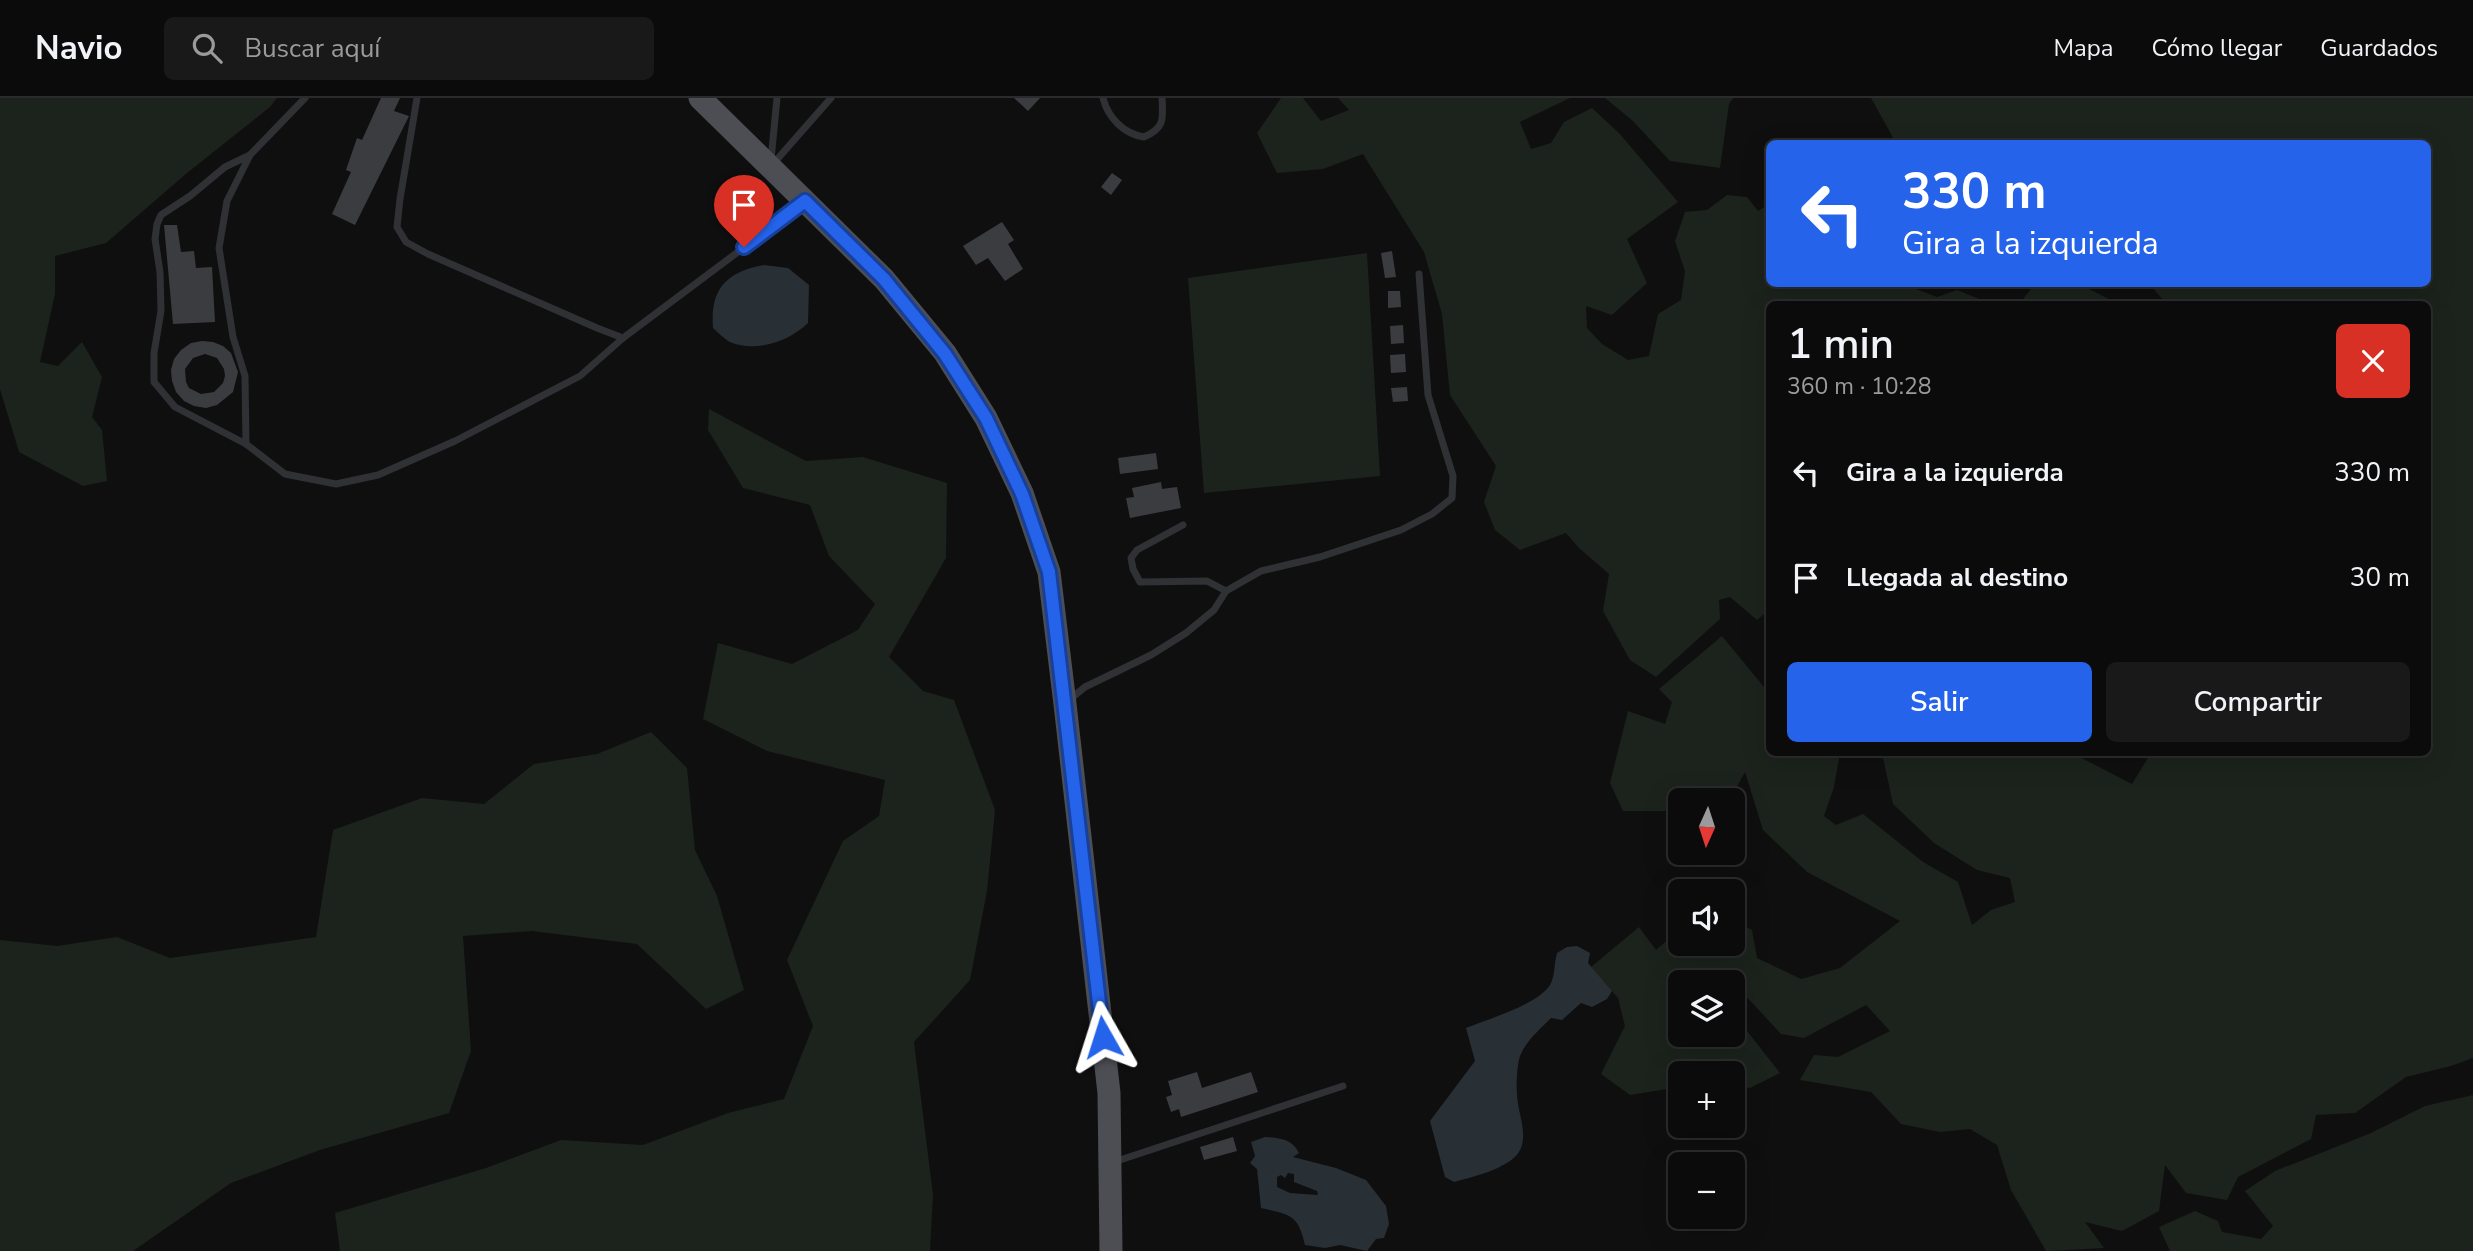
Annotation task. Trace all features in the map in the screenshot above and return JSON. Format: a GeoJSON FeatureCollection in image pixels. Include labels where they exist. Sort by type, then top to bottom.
{"type":"FeatureCollection","features":[{"type":"Feature","properties":{"kind":"main road"},"geometry":{"type":"LineString","coordinates":[[699,98],[884,279],[945,354],[986,418],[1022,494],[1049,572],[1065,704],[1110,1093],[1111,1251]]}},
{"type":"Feature","properties":{"kind":"lane"},"geometry":{"type":"LineString","coordinates":[[246,444],[245,376],[233,337],[219,248],[228,201],[250,155],[305,98]]}},
{"type":"Feature","properties":{"kind":"lane"},"geometry":{"type":"LineString","coordinates":[[417,98],[397,227],[406,242],[623,338]]}},
{"type":"Feature","properties":{"kind":"lane"},"geometry":{"type":"LineString","coordinates":[[771,168],[777,98]]}},
{"type":"Feature","properties":{"kind":"lane"},"geometry":{"type":"LineString","coordinates":[[771,168],[831,98]]}},
{"type":"Feature","properties":{"kind":"lane"},"geometry":{"type":"LineString","coordinates":[[1102,98],[1114,120],[1130,135],[1144,137],[1159,128],[1163,118],[1162,98]]}},
{"type":"Feature","properties":{"kind":"lane"},"geometry":{"type":"LineString","coordinates":[[250,155],[225,167],[190,196],[161,215],[157,224],[155,239],[160,272],[161,311],[154,353],[154,382],[175,407],[246,444],[285,474],[336,484],[378,475],[454,441],[580,376],[623,338],[805,201]]}},
{"type":"Feature","properties":{"kind":"lane"},"geometry":{"type":"LineString","coordinates":[[1065,704],[1085,687],[1152,655],[1186,633],[1214,610],[1226,591],[1261,571],[1320,557],[1401,530],[1432,514],[1451,498],[1453,476],[1428,394],[1419,274]]}},
{"type":"Feature","properties":{"kind":"lane"},"geometry":{"type":"LineString","coordinates":[[1183,525],[1137,550],[1131,558],[1136,576],[1140,582],[1207,581],[1226,591]]}},
{"type":"Feature","properties":{"kind":"lane"},"geometry":{"type":"LineString","coordinates":[[1110,1164],[1343,1086]]}},
{"type":"Feature","properties":{"kind":"shaded area"},"geometry":{"type":"Polygon","coordinates":[[[0,98],[277,98],[270,107],[187,173],[106,243],[55,256],[55,294],[40,362],[58,366],[82,342],[102,377],[92,417],[102,430],[107,481],[83,486],[19,452],[0,389],[0,98]]]}},
{"type":"Feature","properties":{"kind":"shaded area"},"geometry":{"type":"Polygon","coordinates":[[[1281,98],[1303,98],[1321,121],[1349,110],[1338,98],[1570,98],[1520,122],[1531,149],[1551,143],[1564,122],[1592,108],[1619,133],[1678,202],[1627,239],[1647,283],[1612,315],[1586,306],[1587,328],[1602,344],[1628,360],[1649,356],[1658,314],[1681,300],[1685,271],[1675,241],[1685,212],[1707,210],[1727,195],[1747,197],[1758,211],[1766,206],[1766,287],[1911,287],[1937,297],[1957,290],[1984,301],[1766,301],[1766,612],[1757,620],[1730,597],[1719,600],[1720,619],[1656,677],[1630,660],[1603,611],[1609,574],[1566,533],[1520,550],[1495,530],[1484,502],[1496,466],[1450,395],[1442,314],[1424,252],[1363,154],[1323,169],[1277,173],[1257,133],[1281,98]]]}},
{"type":"Feature","properties":{"kind":"shaded area"},"geometry":{"type":"Polygon","coordinates":[[[1605,98],[1733,98],[1729,104],[1720,168],[1670,161],[1633,121],[1605,98]]]}},
{"type":"Feature","properties":{"kind":"shaded area"},"geometry":{"type":"Polygon","coordinates":[[[1871,98],[2473,98],[2473,1058],[2406,1077],[2355,1113],[2316,1115],[2311,1139],[2238,1177],[2227,1200],[2186,1193],[2165,1165],[2159,1211],[2122,1231],[2085,1222],[2104,1248],[2046,1251],[2011,1190],[1997,1145],[1970,1129],[1940,1132],[1901,1124],[1871,1092],[1800,1080],[1814,1055],[1838,1057],[1890,1031],[1866,1005],[1804,1038],[1781,1034],[1745,995],[1745,970],[1668,970],[1668,1047],[1745,1047],[1745,1028],[1780,1073],[1750,1088],[1745,1087],[1745,1061],[1668,1061],[1668,1089],[1630,1095],[1601,1074],[1625,1026],[1618,998],[1591,967],[1639,927],[1656,950],[1668,940],[1668,956],[1745,956],[1745,926],[1752,930],[1757,958],[1801,979],[1840,968],[1900,921],[1807,872],[1763,830],[1745,772],[1736,788],[1668,788],[1668,810],[1623,811],[1610,783],[1628,711],[1665,724],[1672,702],[1659,689],[1722,636],[1766,689],[1766,756],[1839,756],[1834,787],[1824,816],[1836,825],[1863,814],[1923,862],[1958,882],[1972,925],[1991,910],[2015,902],[2010,878],[1977,870],[1934,843],[1893,804],[1883,756],[2078,756],[2132,784],[2149,756],[2431,756],[2431,301],[2164,301],[2152,287],[2431,287],[2431,140],[1894,140],[1871,98]]]}},
{"type":"Feature","properties":{"kind":"shaded area"},"geometry":{"type":"Polygon","coordinates":[[[1367,253],[1380,476],[1204,493],[1188,278],[1367,253]]]}},
{"type":"Feature","properties":{"kind":"shaded area"},"geometry":{"type":"Polygon","coordinates":[[[764,265],[788,268],[809,285],[808,323],[782,340],[761,346],[730,342],[713,328],[714,303],[718,293],[730,278],[764,265]]]}},
{"type":"Feature","properties":{"kind":"shaded area"},"geometry":{"type":"Polygon","coordinates":[[[2033,287],[2085,287],[2113,301],[2021,301],[2033,287]]]}},
{"type":"Feature","properties":{"kind":"shaded area"},"geometry":{"type":"Polygon","coordinates":[[[709,409],[806,461],[863,457],[947,483],[946,558],[889,657],[923,691],[954,700],[995,810],[987,891],[970,980],[914,1042],[933,1195],[930,1251],[340,1251],[335,1213],[486,1168],[561,1140],[643,1145],[728,1113],[784,1099],[813,1026],[787,960],[843,841],[879,816],[885,780],[767,751],[703,719],[718,643],[792,664],[858,630],[875,604],[829,556],[810,505],[743,488],[708,430],[709,409]]]}},
{"type":"Feature","properties":{"kind":"shaded area"},"geometry":{"type":"Polygon","coordinates":[[[651,732],[687,768],[695,850],[717,896],[744,990],[706,1009],[637,944],[532,931],[463,936],[471,1051],[449,1113],[320,1150],[231,1183],[133,1251],[0,1251],[0,940],[57,946],[117,937],[170,958],[316,937],[333,830],[422,798],[484,804],[534,764],[597,754],[651,732]]]}},
{"type":"Feature","properties":{"kind":"shaded area"},"geometry":{"type":"Polygon","coordinates":[[[1577,946],[1590,953],[1588,963],[1612,991],[1607,999],[1592,1007],[1581,1003],[1562,1020],[1551,1018],[1530,1040],[1520,1056],[1517,1075],[1517,1095],[1523,1130],[1521,1147],[1504,1165],[1454,1182],[1445,1177],[1430,1121],[1475,1061],[1466,1028],[1511,1011],[1544,992],[1552,982],[1557,953],[1567,947],[1577,946]]]}},
{"type":"Feature","properties":{"kind":"shaded area"},"geometry":{"type":"Polygon","coordinates":[[[2473,1095],[2473,1251],[2170,1251],[2159,1227],[2195,1211],[2218,1221],[2222,1232],[2261,1239],[2273,1226],[2245,1191],[2275,1171],[2371,1133],[2425,1106],[2473,1095]]]}},
{"type":"Feature","properties":{"kind":"shaded area"},"geometry":{"type":"Polygon","coordinates":[[[1265,1137],[1285,1140],[1299,1153],[1293,1157],[1336,1168],[1366,1180],[1386,1206],[1389,1224],[1384,1238],[1376,1239],[1367,1251],[1340,1245],[1325,1248],[1305,1245],[1296,1222],[1279,1212],[1261,1208],[1257,1169],[1250,1163],[1255,1156],[1251,1142],[1265,1137]],[[1288,1173],[1285,1178],[1281,1175],[1277,1177],[1277,1187],[1290,1193],[1318,1195],[1317,1191],[1294,1182],[1294,1174],[1288,1173]]]}},
{"type":"Feature","properties":{"kind":"building"},"geometry":{"type":"Polygon","coordinates":[[[381,98],[400,98],[394,111],[409,116],[355,225],[332,214],[351,172],[346,170],[357,138],[362,140],[381,98]]]}},
{"type":"Feature","properties":{"kind":"building"},"geometry":{"type":"Polygon","coordinates":[[[1014,98],[1040,98],[1028,111],[1014,98]]]}},
{"type":"Feature","properties":{"kind":"building"},"geometry":{"type":"Polygon","coordinates":[[[1112,173],[1122,180],[1111,195],[1101,187],[1112,173]]]}},
{"type":"Feature","properties":{"kind":"building"},"geometry":{"type":"Polygon","coordinates":[[[1002,222],[1014,240],[1008,244],[1023,269],[1005,281],[988,258],[976,265],[963,246],[1002,222]]]}},
{"type":"Feature","properties":{"kind":"building"},"geometry":{"type":"Polygon","coordinates":[[[164,225],[177,225],[181,252],[194,251],[196,268],[212,267],[215,322],[173,324],[164,225]]]}},
{"type":"Feature","properties":{"kind":"building"},"geometry":{"type":"Polygon","coordinates":[[[1392,251],[1396,277],[1385,278],[1381,253],[1392,251]]]}},
{"type":"Feature","properties":{"kind":"building"},"geometry":{"type":"Polygon","coordinates":[[[1388,291],[1400,291],[1401,307],[1388,308],[1388,291]]]}},
{"type":"Feature","properties":{"kind":"building"},"geometry":{"type":"Polygon","coordinates":[[[1403,325],[1404,343],[1391,344],[1390,326],[1403,325]]]}},
{"type":"Feature","properties":{"kind":"building"},"geometry":{"type":"Polygon","coordinates":[[[213,342],[231,353],[238,372],[233,392],[217,405],[206,408],[194,406],[184,401],[176,392],[171,370],[174,359],[191,343],[213,342]],[[205,354],[193,358],[185,369],[189,388],[201,394],[214,392],[223,383],[224,369],[217,358],[205,354]]]}},
{"type":"Feature","properties":{"kind":"building"},"geometry":{"type":"Polygon","coordinates":[[[1405,354],[1406,372],[1391,373],[1390,355],[1405,354]]]}},
{"type":"Feature","properties":{"kind":"building"},"geometry":{"type":"Polygon","coordinates":[[[1407,387],[1408,401],[1393,402],[1391,388],[1407,387]]]}},
{"type":"Feature","properties":{"kind":"building"},"geometry":{"type":"Polygon","coordinates":[[[1156,453],[1158,469],[1120,474],[1118,458],[1156,453]]]}},
{"type":"Feature","properties":{"kind":"building"},"geometry":{"type":"Polygon","coordinates":[[[1161,482],[1162,489],[1177,487],[1181,508],[1130,518],[1126,498],[1134,497],[1132,488],[1161,482]]]}},
{"type":"Feature","properties":{"kind":"building"},"geometry":{"type":"Polygon","coordinates":[[[1197,1072],[1202,1088],[1251,1072],[1258,1092],[1181,1117],[1179,1109],[1171,1112],[1166,1097],[1172,1095],[1168,1081],[1197,1072]]]}},
{"type":"Feature","properties":{"kind":"building"},"geometry":{"type":"Polygon","coordinates":[[[1233,1137],[1237,1151],[1204,1160],[1200,1147],[1233,1137]]]}},
{"type":"Feature","properties":{"kind":"route"},"geometry":{"type":"LineString","coordinates":[[744,247],[805,201],[884,279],[945,354],[986,418],[1022,494],[1049,572],[1103,1037]]}}]}
